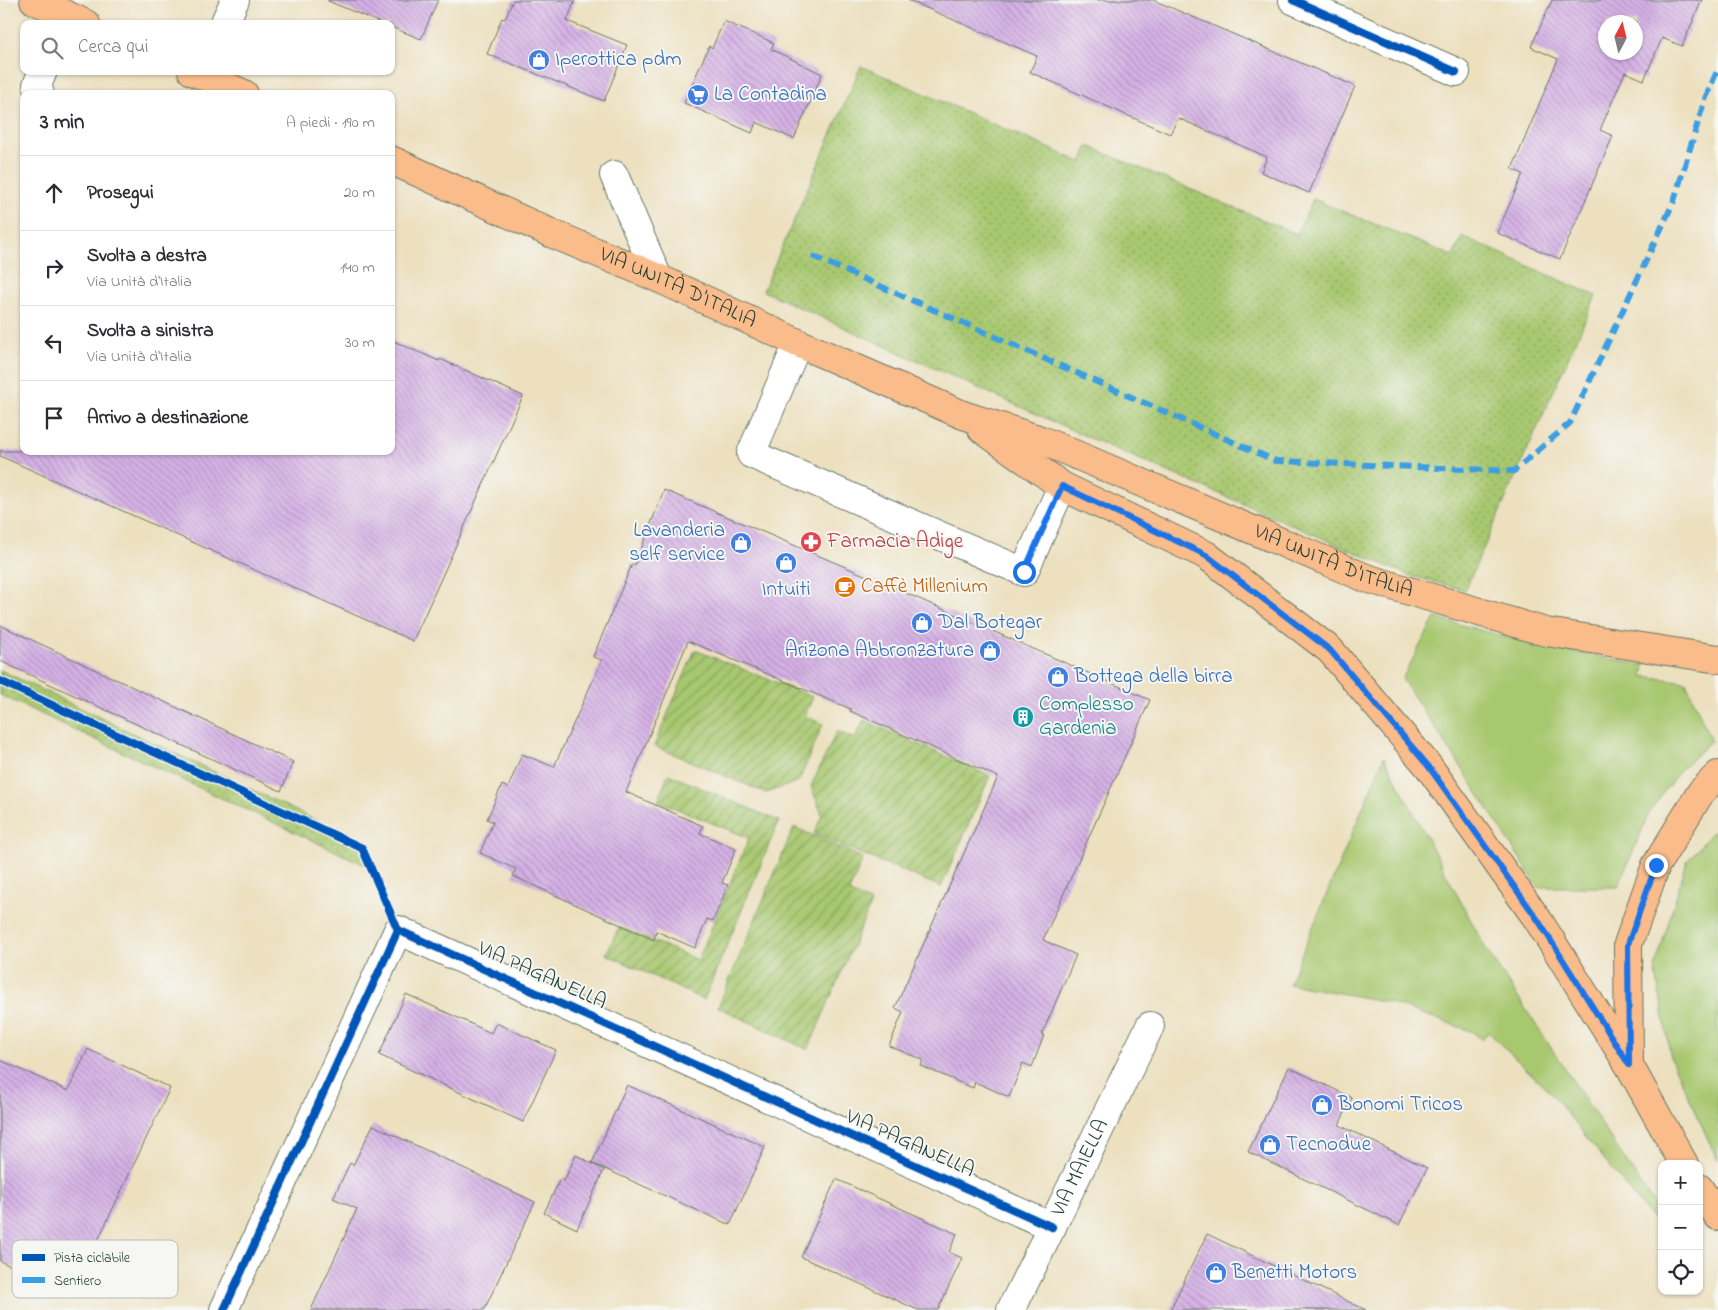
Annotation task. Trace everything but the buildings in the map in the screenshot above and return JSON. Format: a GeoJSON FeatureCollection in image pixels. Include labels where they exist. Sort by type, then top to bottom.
{"type":"FeatureCollection","features":[{"type":"Feature","properties":{"kind":"main road"},"geometry":{"type":"LineString","coordinates":[[34,0],[71,20]]}},
{"type":"Feature","properties":{"kind":"main road"},"geometry":{"type":"LineString","coordinates":[[203,75],[235,90]]}},
{"type":"Feature","properties":{"kind":"main road","name":"VIA UNITÀ D'ITALIA"},"geometry":{"type":"LineString","coordinates":[[395,162],[553,234],[658,278],[798,343],[963,415],[1041,440],[1366,578],[1546,632],[1718,659]]}},
{"type":"Feature","properties":{"kind":"main road","name":"VIA UNITÀ D'ITALIA"},"geometry":{"type":"LineString","coordinates":[[963,415],[1062,486],[1206,555],[1330,650],[1429,767],[1538,920],[1629,1065],[1682,1160]]}},
{"type":"Feature","properties":{"kind":"main road","name":"VIA UNITÀ D'ITALIA"},"geometry":{"type":"LineString","coordinates":[[1629,1065],[1628,944],[1656,865],[1701,792],[1718,775]]}},
{"type":"Feature","properties":{"kind":"main road"},"geometry":{"type":"LineString","coordinates":[[1703,1194],[1718,1216]]}},
{"type":"Feature","properties":{"kind":"street"},"geometry":{"type":"LineString","coordinates":[[226,20],[235,0]]}},
{"type":"Feature","properties":{"kind":"street"},"geometry":{"type":"LineString","coordinates":[[1293,0],[1456,72]]}},
{"type":"Feature","properties":{"kind":"street"},"geometry":{"type":"LineString","coordinates":[[39,90],[37,85],[41,75]]}},
{"type":"Feature","properties":{"kind":"street"},"geometry":{"type":"LineString","coordinates":[[614,175],[658,278]]}},
{"type":"Feature","properties":{"kind":"street"},"geometry":{"type":"LineString","coordinates":[[798,343],[751,454],[1024,572],[1062,486]]}},
{"type":"Feature","properties":{"kind":"street","name":"VIA PAGANELLA"},"geometry":{"type":"LineString","coordinates":[[224,1310],[398,930],[1052,1227]]}},
{"type":"Feature","properties":{"kind":"street","name":"VIA MAIELLA"},"geometry":{"type":"LineString","coordinates":[[1011,1310],[1150,1026]]}},
{"type":"Feature","properties":{"kind":"green space"},"geometry":{"type":"Polygon","coordinates":[[[861,66],[1081,162],[1088,146],[1297,234],[1313,199],[1453,256],[1462,236],[1596,296],[1465,590],[1408,575],[1085,436],[763,291],[861,66]]]}},
{"type":"Feature","properties":{"kind":"green space"},"geometry":{"type":"Polygon","coordinates":[[[1435,618],[1541,646],[1645,665],[1643,676],[1686,682],[1711,741],[1679,771],[1649,813],[1618,887],[1538,887],[1402,679],[1435,618]]]}},
{"type":"Feature","properties":{"kind":"green space"},"geometry":{"type":"Polygon","coordinates":[[[695,650],[813,697],[805,716],[823,724],[799,781],[766,793],[654,746],[695,650]]]}},
{"type":"Feature","properties":{"kind":"green space"},"geometry":{"type":"Polygon","coordinates":[[[0,670],[372,847],[365,865],[0,695],[0,670]]]}},
{"type":"Feature","properties":{"kind":"green space"},"geometry":{"type":"Polygon","coordinates":[[[864,720],[990,776],[941,887],[814,834],[822,815],[811,786],[837,731],[855,739],[864,720]]]}},
{"type":"Feature","properties":{"kind":"green space"},"geometry":{"type":"Polygon","coordinates":[[[1384,757],[1486,949],[1658,1210],[1658,1226],[1550,1092],[1488,1032],[1482,1040],[1473,1032],[1388,1002],[1289,984],[1384,757]]]}},
{"type":"Feature","properties":{"kind":"green space"},"geometry":{"type":"Polygon","coordinates":[[[668,774],[779,821],[704,1000],[606,954],[619,927],[698,960],[749,838],[658,801],[668,774]]]}},
{"type":"Feature","properties":{"kind":"green space"},"geometry":{"type":"Polygon","coordinates":[[[1718,826],[1718,1161],[1671,1059],[1655,967],[1687,861],[1718,826]]]}},
{"type":"Feature","properties":{"kind":"green space"},"geometry":{"type":"Polygon","coordinates":[[[794,827],[863,858],[849,892],[871,903],[808,1050],[718,1007],[794,827]]]}},
{"type":"Feature","properties":{"kind":"marked path"},"geometry":{"type":"LineString","coordinates":[[812,256],[1276,461],[1514,471],[1570,423],[1674,201],[1705,99],[1718,69]]}},
{"type":"Feature","properties":{"kind":"cycle path"},"geometry":{"type":"LineString","coordinates":[[1293,0],[1456,72]]}},
{"type":"Feature","properties":{"kind":"cycle path"},"geometry":{"type":"LineString","coordinates":[[0,681],[362,848],[398,930]]}},
{"type":"Feature","properties":{"kind":"cycle path"},"geometry":{"type":"LineString","coordinates":[[224,1310],[398,930],[1052,1227]]}},
{"type":"Feature","properties":{"kind":"place","name":"Iperottica pdm"},"geometry":{"type":"Point","coordinates":[539,60]}},
{"type":"Feature","properties":{"kind":"place","name":"La Contadina"},"geometry":{"type":"Point","coordinates":[698,95]}},
{"type":"Feature","properties":{"kind":"place","name":"Farmacia Adige"},"geometry":{"type":"Point","coordinates":[811,542]}},
{"type":"Feature","properties":{"kind":"place","name":"Lavanderia self service"},"geometry":{"type":"Point","coordinates":[741,543]}},
{"type":"Feature","properties":{"kind":"place","name":"Intuiti"},"geometry":{"type":"Point","coordinates":[786,563]}},
{"type":"Feature","properties":{"kind":"place","name":"Caffè Millenium"},"geometry":{"type":"Point","coordinates":[845,587]}},
{"type":"Feature","properties":{"kind":"place","name":"Dal Botegar"},"geometry":{"type":"Point","coordinates":[922,623]}},
{"type":"Feature","properties":{"kind":"place","name":"Arizona Abbronzatura"},"geometry":{"type":"Point","coordinates":[990,651]}},
{"type":"Feature","properties":{"kind":"place","name":"Bottega della birra"},"geometry":{"type":"Point","coordinates":[1058,677]}},
{"type":"Feature","properties":{"kind":"place","name":"Complesso Gardenia"},"geometry":{"type":"Point","coordinates":[1023,717]}},
{"type":"Feature","properties":{"kind":"place","name":"Bonomi Tricos"},"geometry":{"type":"Point","coordinates":[1322,1105]}},
{"type":"Feature","properties":{"kind":"place","name":"Tecnodue"},"geometry":{"type":"Point","coordinates":[1270,1145]}},
{"type":"Feature","properties":{"kind":"place","name":"Benetti Motors"},"geometry":{"type":"Point","coordinates":[1216,1273]}},
{"type":"Feature","properties":{"kind":"route"},"geometry":{"type":"LineString","coordinates":[[1024,572],[1062,486],[1206,555],[1330,650],[1429,767],[1538,920],[1629,1065],[1628,944],[1656,865]]}}]}
